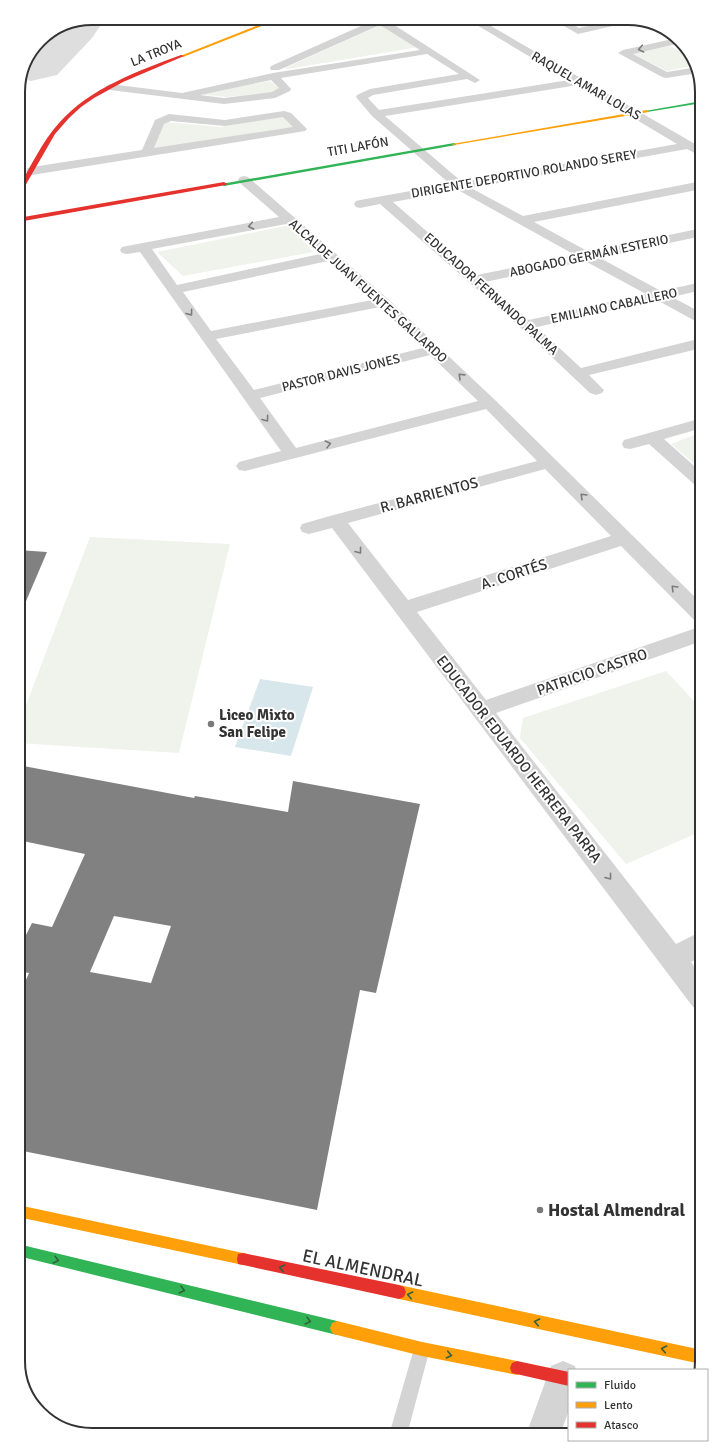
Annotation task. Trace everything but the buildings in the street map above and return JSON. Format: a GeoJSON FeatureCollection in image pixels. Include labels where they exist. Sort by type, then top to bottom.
{"type":"FeatureCollection","features":[{"type":"Feature","properties":{"kind":"street","name":"LA TROYA"},"geometry":{"type":"LineString","coordinates":[[25,182],[47,143],[59,126],[81,105],[112,86],[143,71],[262,25]]}},
{"type":"Feature","properties":{"kind":"street"},"geometry":{"type":"LineString","coordinates":[[242,83],[371,25]]}},
{"type":"Feature","properties":{"kind":"street"},"geometry":{"type":"LineString","coordinates":[[393,25],[430,51],[498,94]]}},
{"type":"Feature","properties":{"kind":"street","name":"RAQUEL AMAR LOLAS"},"geometry":{"type":"LineString","coordinates":[[482,25],[577,82],[695,149]]}},
{"type":"Feature","properties":{"kind":"street"},"geometry":{"type":"LineString","coordinates":[[567,25],[578,31],[606,25]]}},
{"type":"Feature","properties":{"kind":"street"},"geometry":{"type":"LineString","coordinates":[[672,42],[623,53],[666,75],[692,71]]}},
{"type":"Feature","properties":{"kind":"street"},"geometry":{"type":"LineString","coordinates":[[185,95],[273,76],[430,51]]}},
{"type":"Feature","properties":{"kind":"street"},"geometry":{"type":"LineString","coordinates":[[112,86],[224,101],[275,95],[286,89],[273,76]]}},
{"type":"Feature","properties":{"kind":"street"},"geometry":{"type":"LineString","coordinates":[[470,76],[370,92],[361,97],[376,114],[459,186],[695,315]]}},
{"type":"Feature","properties":{"kind":"street"},"geometry":{"type":"LineString","coordinates":[[376,114],[577,82]]}},
{"type":"Feature","properties":{"kind":"street","name":"TITI LAFÓN"},"geometry":{"type":"LineString","coordinates":[[25,219],[239,180],[695,103]]}},
{"type":"Feature","properties":{"kind":"street"},"geometry":{"type":"LineString","coordinates":[[32,171],[146,154],[301,129],[287,115],[284,114],[225,123],[168,117],[159,122],[146,154]]}},
{"type":"Feature","properties":{"kind":"street","name":"DIRIGENTE DEPORTIVO ROLANDO SEREY"},"geometry":{"type":"LineString","coordinates":[[360,204],[689,145]]}},
{"type":"Feature","properties":{"kind":"street","name":"ALCALDE JUAN FUENTES GALLARDO"},"geometry":{"type":"LineString","coordinates":[[239,180],[289,219],[383,302],[489,403],[695,609]]}},
{"type":"Feature","properties":{"kind":"street","name":"ALCALDE JUAN FUENTES GALLARDO"},"geometry":{"type":"LineString","coordinates":[[239,180],[274,222]]}},
{"type":"Feature","properties":{"kind":"street"},"geometry":{"type":"LineString","coordinates":[[522,220],[695,186]]}},
{"type":"Feature","properties":{"kind":"street","name":"EDUCADOR FERNANDO PALMA"},"geometry":{"type":"LineString","coordinates":[[384,200],[526,325],[596,390]]}},
{"type":"Feature","properties":{"kind":"street"},"geometry":{"type":"LineString","coordinates":[[127,250],[289,219]]}},
{"type":"Feature","properties":{"kind":"street","name":"ABOGADO GERMÁN ESTERIO"},"geometry":{"type":"LineString","coordinates":[[475,280],[695,233]]}},
{"type":"Feature","properties":{"kind":"street"},"geometry":{"type":"LineString","coordinates":[[143,247],[291,453]]}},
{"type":"Feature","properties":{"kind":"street"},"geometry":{"type":"LineString","coordinates":[[174,290],[331,256]]}},
{"type":"Feature","properties":{"kind":"street","name":"EMILIANO CABALLERO"},"geometry":{"type":"LineString","coordinates":[[526,325],[695,288]]}},
{"type":"Feature","properties":{"kind":"street"},"geometry":{"type":"LineString","coordinates":[[206,336],[383,302]]}},
{"type":"Feature","properties":{"kind":"street"},"geometry":{"type":"LineString","coordinates":[[579,373],[695,345]]}},
{"type":"Feature","properties":{"kind":"street","name":"PASTOR DAVIS JONES"},"geometry":{"type":"LineString","coordinates":[[249,396],[433,350]]}},
{"type":"Feature","properties":{"kind":"street"},"geometry":{"type":"LineString","coordinates":[[245,466],[489,403]]}},
{"type":"Feature","properties":{"kind":"street"},"geometry":{"type":"LineString","coordinates":[[630,444],[695,424]]}},
{"type":"Feature","properties":{"kind":"street"},"geometry":{"type":"LineString","coordinates":[[652,437],[695,476]]}},
{"type":"Feature","properties":{"kind":"street","name":"R. BARRIENTOS"},"geometry":{"type":"LineString","coordinates":[[309,528],[549,463]]}},
{"type":"Feature","properties":{"kind":"street","name":"EDUCADOR EDUARDO HERRERA PARRA"},"geometry":{"type":"LineString","coordinates":[[336,520],[695,989]]}},
{"type":"Feature","properties":{"kind":"street","name":"A. CORTÉS"},"geometry":{"type":"LineString","coordinates":[[404,609],[624,538]]}},
{"type":"Feature","properties":{"kind":"street","name":"PATRICIO CASTRO"},"geometry":{"type":"LineString","coordinates":[[481,710],[695,635]]}},
{"type":"Feature","properties":{"kind":"street"},"geometry":{"type":"LineString","coordinates":[[672,959],[695,947]]}},
{"type":"Feature","properties":{"kind":"street","name":"EL ALMENDRAL"},"geometry":{"type":"LineString","coordinates":[[25,1212],[695,1356]]}},
{"type":"Feature","properties":{"kind":"street"},"geometry":{"type":"LineString","coordinates":[[25,1252],[422,1349],[566,1378],[546,1428]]}},
{"type":"Feature","properties":{"kind":"lane"},"geometry":{"type":"LineString","coordinates":[[400,1428],[422,1349]]}},
{"type":"Feature","properties":{"kind":"shaded area"},"geometry":{"type":"Polygon","coordinates":[[[381,25],[419,47],[287,69],[285,68],[381,25]]]}},
{"type":"Feature","properties":{"kind":"shaded area"},"geometry":{"type":"Polygon","coordinates":[[[578,25],[594,25],[582,27],[578,25]]]}},
{"type":"Feature","properties":{"kind":"shaded area"},"geometry":{"type":"Polygon","coordinates":[[[669,46],[681,51],[690,66],[667,71],[633,54],[669,46]]]}},
{"type":"Feature","properties":{"kind":"shaded area"},"geometry":{"type":"Polygon","coordinates":[[[270,81],[280,89],[277,92],[227,97],[196,94],[270,81]]]}},
{"type":"Feature","properties":{"kind":"shaded area"},"geometry":{"type":"Polygon","coordinates":[[[284,116],[295,128],[153,152],[164,122],[220,127],[284,116]]]}},
{"type":"Feature","properties":{"kind":"shaded area"},"geometry":{"type":"Polygon","coordinates":[[[290,225],[313,252],[183,276],[157,252],[290,225]]]}},
{"type":"Feature","properties":{"kind":"shaded area"},"geometry":{"type":"Polygon","coordinates":[[[695,435],[695,464],[671,444],[695,435]]]}},
{"type":"Feature","properties":{"kind":"shaded area"},"geometry":{"type":"Polygon","coordinates":[[[90,537],[230,544],[179,753],[25,743],[25,708],[90,537]]]}},
{"type":"Feature","properties":{"kind":"shaded area"},"geometry":{"type":"Polygon","coordinates":[[[666,671],[695,702],[695,834],[626,864],[520,738],[523,718],[666,671]]]}},
{"type":"Feature","properties":{"kind":"shaded area"},"geometry":{"type":"Polygon","coordinates":[[[260,679],[313,687],[291,756],[235,747],[260,679]]]}},
{"type":"Feature","properties":{"kind":"traffic: fast"},"geometry":{"type":"LineString","coordinates":[[647,111],[695,103]]}},
{"type":"Feature","properties":{"kind":"traffic: fast"},"geometry":{"type":"LineString","coordinates":[[224,184],[454,144]]}},
{"type":"Feature","properties":{"kind":"traffic: fast"},"geometry":{"type":"LineString","coordinates":[[25,1252],[337,1328]]}},
{"type":"Feature","properties":{"kind":"traffic: slow"},"geometry":{"type":"LineString","coordinates":[[182,56],[262,25]]}},
{"type":"Feature","properties":{"kind":"traffic: slow"},"geometry":{"type":"LineString","coordinates":[[454,144],[647,111]]}},
{"type":"Feature","properties":{"kind":"traffic: slow"},"geometry":{"type":"LineString","coordinates":[[25,1212],[243,1259]]}},
{"type":"Feature","properties":{"kind":"traffic: slow"},"geometry":{"type":"LineString","coordinates":[[399,1292],[695,1355]]}},
{"type":"Feature","properties":{"kind":"traffic: slow"},"geometry":{"type":"LineString","coordinates":[[337,1328],[422,1349],[517,1368]]}},
{"type":"Feature","properties":{"kind":"traffic: jam"},"geometry":{"type":"LineString","coordinates":[[25,180],[40,153],[53,134],[67,117],[79,106],[107,88],[182,56]]}},
{"type":"Feature","properties":{"kind":"traffic: jam"},"geometry":{"type":"LineString","coordinates":[[25,219],[224,184]]}},
{"type":"Feature","properties":{"kind":"traffic: jam"},"geometry":{"type":"LineString","coordinates":[[243,1259],[399,1292]]}},
{"type":"Feature","properties":{"kind":"traffic: jam"},"geometry":{"type":"LineString","coordinates":[[517,1368],[568,1379]]}},
{"type":"Feature","properties":{"kind":"place","name":"Liceo Mixto San Felipe"},"geometry":{"type":"Point","coordinates":[211,724]}},
{"type":"Feature","properties":{"kind":"place","name":"Hostal Almendral"},"geometry":{"type":"Point","coordinates":[540,1210]}}]}
